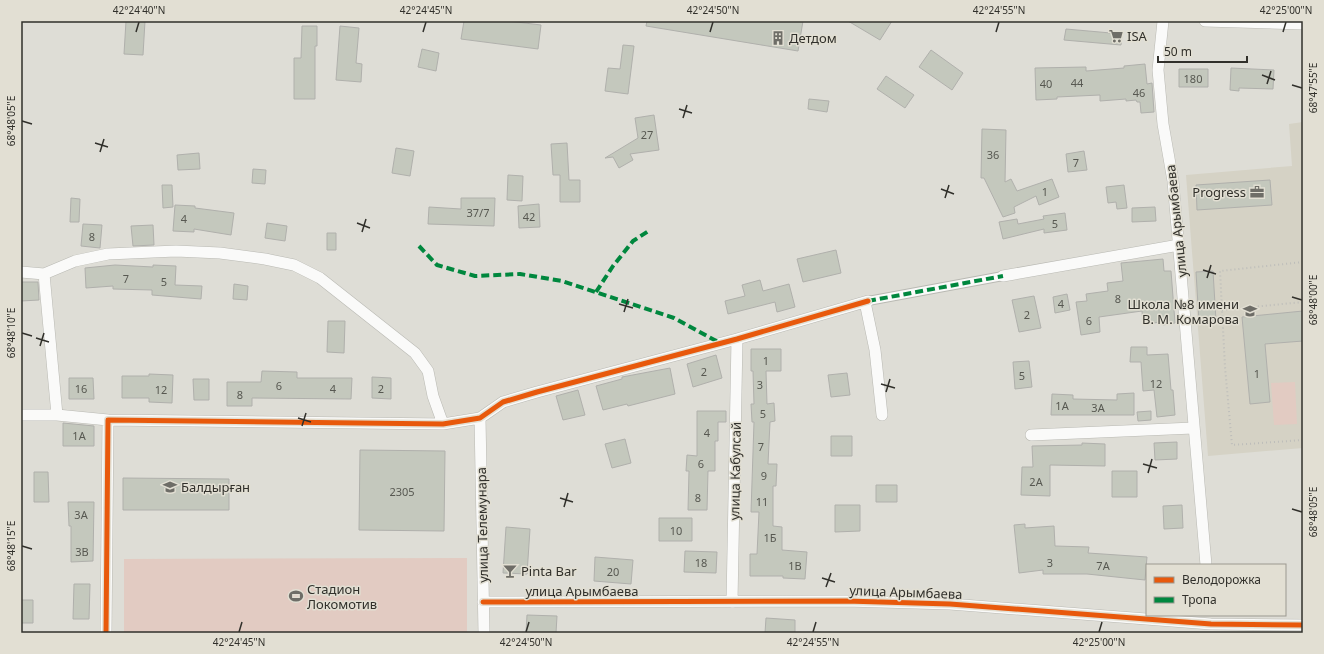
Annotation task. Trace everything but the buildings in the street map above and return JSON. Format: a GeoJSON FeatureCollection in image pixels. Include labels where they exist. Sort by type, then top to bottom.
{"type":"FeatureCollection","features":[{"type":"Feature","properties":{"kind":"street","name":"улица Арымбаева"},"geometry":{"type":"LineString","coordinates":[[1163,21],[1158,70],[1163,124],[1173,181],[1193,428],[1206,564]]}},
{"type":"Feature","properties":{"kind":"street"},"geometry":{"type":"LineString","coordinates":[[1205,21],[1303,24]]}},
{"type":"Feature","properties":{"kind":"street"},"geometry":{"type":"LineString","coordinates":[[21,415],[56,415],[108,420],[443,424],[480,418],[503,402],[737,339],[867,302],[1179,245]]}},
{"type":"Feature","properties":{"kind":"street"},"geometry":{"type":"LineString","coordinates":[[21,272],[44,274],[75,261],[108,254],[143,252],[220,253],[266,259],[294,266],[320,278],[415,353],[428,371],[433,396],[443,424]]}},
{"type":"Feature","properties":{"kind":"street"},"geometry":{"type":"LineString","coordinates":[[44,274],[56,415]]}},
{"type":"Feature","properties":{"kind":"street"},"geometry":{"type":"LineString","coordinates":[[867,302],[875,350],[882,415]]}},
{"type":"Feature","properties":{"kind":"street","name":"улица Кабулсай"},"geometry":{"type":"LineString","coordinates":[[732,602],[737,339]]}},
{"type":"Feature","properties":{"kind":"street","name":"улица Телемунара"},"geometry":{"type":"LineString","coordinates":[[480,418],[484,633]]}},
{"type":"Feature","properties":{"kind":"street"},"geometry":{"type":"LineString","coordinates":[[106,633],[108,420]]}},
{"type":"Feature","properties":{"kind":"street"},"geometry":{"type":"LineString","coordinates":[[1031,435],[1193,428]]}},
{"type":"Feature","properties":{"kind":"street","name":"улица Арымбаева"},"geometry":{"type":"LineString","coordinates":[[483,602],[846,601],[950,604],[1303,625]]}},
{"type":"Feature","properties":{"kind":"path"},"geometry":{"type":"LineString","coordinates":[[1303,262],[1220,270],[1232,445],[1303,440]]}},
{"type":"Feature","properties":{"kind":"path"},"geometry":{"type":"LineString","coordinates":[[1222,310],[1303,302]]}},
{"type":"Feature","properties":{"kind":"shaded area","name":"Школа №8 имени В. М. Комарова"},"geometry":{"type":"Polygon","coordinates":[[[1303,122],[1303,448],[1208,456],[1186,175],[1292,166],[1289,124],[1303,122]]]}},
{"type":"Feature","properties":{"kind":"shaded area"},"geometry":{"type":"Polygon","coordinates":[[[1295,382],[1297,424],[1274,425],[1271,383],[1295,382]]]}},
{"type":"Feature","properties":{"kind":"shaded area","name":"Стадион Локомотив"},"geometry":{"type":"Polygon","coordinates":[[[467,558],[467,633],[124,633],[124,559],[467,558]]]}},
{"type":"Feature","properties":{"kind":"marked path"},"geometry":{"type":"LineString","coordinates":[[596,292],[613,266],[633,241],[650,230]]}},
{"type":"Feature","properties":{"kind":"marked path"},"geometry":{"type":"LineString","coordinates":[[419,246],[437,265],[475,276],[520,274],[562,281],[674,318],[720,343]]}},
{"type":"Feature","properties":{"kind":"marked path"},"geometry":{"type":"LineString","coordinates":[[868,301],[1003,276]]}},
{"type":"Feature","properties":{"kind":"cycle path"},"geometry":{"type":"LineString","coordinates":[[106,633],[108,420],[443,424],[480,418],[503,402],[537,392],[737,339],[868,301]]}},
{"type":"Feature","properties":{"kind":"cycle path"},"geometry":{"type":"LineString","coordinates":[[483,602],[846,601],[950,604],[1211,624],[1303,625]]}},
{"type":"Feature","properties":{"kind":"place","name":"ISA"},"geometry":{"type":"Point","coordinates":[1116,36]}},
{"type":"Feature","properties":{"kind":"place","name":"Детдом"},"geometry":{"type":"Point","coordinates":[778,38]}},
{"type":"Feature","properties":{"kind":"place","name":"Progress"},"geometry":{"type":"Point","coordinates":[1257,192]}},
{"type":"Feature","properties":{"kind":"place","name":"Школа №8 имени В. М. Комарова"},"geometry":{"type":"Point","coordinates":[1250,311]}},
{"type":"Feature","properties":{"kind":"place","name":"Балдырған"},"geometry":{"type":"Point","coordinates":[170,487]}},
{"type":"Feature","properties":{"kind":"place","name":"Pinta Bar"},"geometry":{"type":"Point","coordinates":[510,571]}},
{"type":"Feature","properties":{"kind":"place","name":"Стадион Локомотив"},"geometry":{"type":"Point","coordinates":[296,596]}}]}
